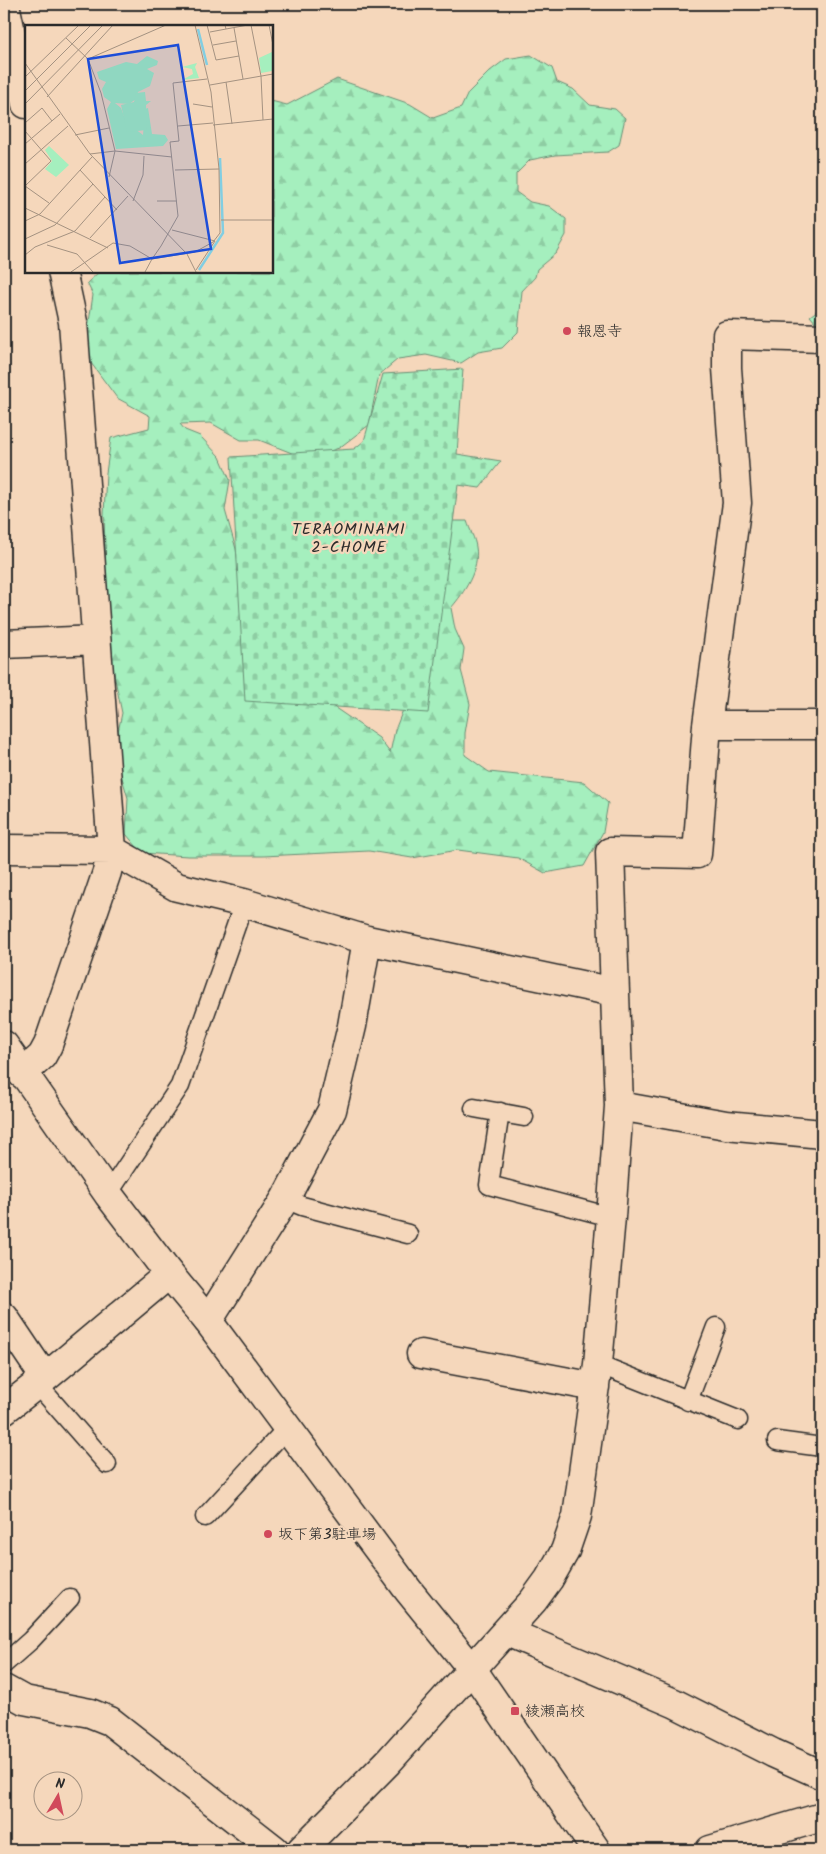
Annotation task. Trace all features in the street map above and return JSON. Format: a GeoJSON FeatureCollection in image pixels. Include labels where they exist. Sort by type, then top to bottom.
{"type":"FeatureCollection","features":[{"type":"Feature","properties":{"kind":"street"},"geometry":{"type":"LineString","coordinates":[[5,4],[25,99]]}},
{"type":"Feature","properties":{"kind":"street"},"geometry":{"type":"LineString","coordinates":[[22,1074],[42,1056],[48,1045],[107,872],[112,850],[73,322],[62,272]]}},
{"type":"Feature","properties":{"kind":"street"},"geometry":{"type":"LineString","coordinates":[[301,1850],[388,1762],[507,1632],[550,1579],[568,1542],[577,1516],[596,1376],[619,1106],[610,852],[697,854],[707,725],[738,503],[727,368],[727,336],[822,338]]}},
{"type":"Feature","properties":{"kind":"street"},"geometry":{"type":"LineString","coordinates":[[4,644],[96,640]]}},
{"type":"Feature","properties":{"kind":"street"},"geometry":{"type":"LineString","coordinates":[[707,725],[822,725]]}},
{"type":"Feature","properties":{"kind":"street"},"geometry":{"type":"LineString","coordinates":[[4,849],[112,850],[177,888],[244,903],[367,940],[614,992]]}},
{"type":"Feature","properties":{"kind":"street"},"geometry":{"type":"LineString","coordinates":[[208,1321],[285,1199],[332,1110],[352,1026],[367,940]]}},
{"type":"Feature","properties":{"kind":"street"},"geometry":{"type":"LineString","coordinates":[[4,1045],[22,1074],[108,1194],[169,1274],[208,1321],[408,1590],[472,1669],[596,1850]]}},
{"type":"Feature","properties":{"kind":"street"},"geometry":{"type":"LineString","coordinates":[[619,1106],[726,1125],[822,1134]]}},
{"type":"Feature","properties":{"kind":"street"},"geometry":{"type":"LineString","coordinates":[[4,1410],[169,1274]]}},
{"type":"Feature","properties":{"kind":"street"},"geometry":{"type":"LineString","coordinates":[[4,1317],[41,1381]]}},
{"type":"Feature","properties":{"kind":"street"},"geometry":{"type":"LineString","coordinates":[[421,1354],[596,1376]]}},
{"type":"Feature","properties":{"kind":"street"},"geometry":{"type":"LineString","coordinates":[[507,1632],[674,1703],[773,1753],[822,1775]]}},
{"type":"Feature","properties":{"kind":"street"},"geometry":{"type":"LineString","coordinates":[[4,1689],[24,1700],[90,1713],[110,1721],[275,1850]]}},
{"type":"Feature","properties":{"kind":"street"},"geometry":{"type":"LineString","coordinates":[[710,1850],[822,1817]]}},
{"type":"Feature","properties":{"kind":"lane"},"geometry":{"type":"LineString","coordinates":[[108,1194],[180,1086],[244,903]]}},
{"type":"Feature","properties":{"kind":"lane"},"geometry":{"type":"LineString","coordinates":[[474,1108],[524,1117]]}},
{"type":"Feature","properties":{"kind":"lane"},"geometry":{"type":"LineString","coordinates":[[500,1112],[489,1185],[611,1217]]}},
{"type":"Feature","properties":{"kind":"lane"},"geometry":{"type":"LineString","coordinates":[[285,1199],[302,1206],[408,1234]]}},
{"type":"Feature","properties":{"kind":"lane"},"geometry":{"type":"LineString","coordinates":[[688,1401],[716,1327]]}},
{"type":"Feature","properties":{"kind":"lane"},"geometry":{"type":"LineString","coordinates":[[596,1376],[688,1401],[738,1420]]}},
{"type":"Feature","properties":{"kind":"lane"},"geometry":{"type":"LineString","coordinates":[[41,1381],[107,1464]]}},
{"type":"Feature","properties":{"kind":"lane"},"geometry":{"type":"LineString","coordinates":[[205,1517],[287,1428]]}},
{"type":"Feature","properties":{"kind":"lane"},"geometry":{"type":"LineString","coordinates":[[777,1441],[822,1447]]}},
{"type":"Feature","properties":{"kind":"lane"},"geometry":{"type":"LineString","coordinates":[[4,1664],[32,1640],[70,1598]]}},
{"type":"Feature","properties":{"kind":"green space"},"geometry":{"type":"Polygon","coordinates":[[[531,55],[552,68],[557,82],[573,89],[590,105],[615,109],[625,118],[619,145],[608,152],[555,155],[530,160],[516,174],[516,192],[530,202],[549,206],[566,219],[566,235],[556,253],[537,269],[535,277],[522,291],[518,332],[502,348],[478,352],[461,363],[426,355],[398,359],[379,375],[369,425],[339,448],[307,459],[259,440],[241,440],[211,423],[180,424],[185,430],[200,436],[220,457],[230,480],[225,510],[236,549],[242,585],[325,701],[379,738],[390,753],[395,730],[409,695],[442,521],[467,521],[475,544],[476,564],[466,588],[451,608],[455,629],[464,649],[461,670],[470,704],[465,733],[465,755],[489,772],[584,782],[608,803],[603,832],[584,866],[545,873],[518,858],[458,850],[412,858],[369,851],[263,856],[188,856],[142,853],[126,834],[128,798],[114,751],[122,713],[108,645],[104,515],[106,473],[111,438],[149,428],[150,416],[117,398],[91,363],[87,335],[93,295],[87,283],[99,272],[272,272],[272,101],[287,105],[337,79],[410,104],[433,118],[461,108],[468,93],[490,71],[506,59],[531,55]]]}},
{"type":"Feature","properties":{"kind":"green space"},"geometry":{"type":"Polygon","coordinates":[[[822,307],[822,330],[810,316],[822,307]]]}},
{"type":"Feature","properties":{"kind":"green space"},"geometry":{"type":"Polygon","coordinates":[[[463,369],[457,454],[501,461],[480,488],[458,485],[428,713],[245,701],[231,457],[354,449],[364,441],[383,374],[463,369]]]}},
{"type":"Feature","properties":{"kind":"place","name":"報恩寺"},"geometry":{"type":"Point","coordinates":[567,331]}},
{"type":"Feature","properties":{"kind":"place","name":"坂下第3駐車場"},"geometry":{"type":"Point","coordinates":[268,1534]}},
{"type":"Feature","properties":{"kind":"place","name":"綾瀬高校"},"geometry":{"type":"Point","coordinates":[515,1711]}},
{"type":"Feature","properties":{"kind":"district","name":"TERAOMINAMI 2-CHOME"},"geometry":{"type":"Point","coordinates":[349,537]}}]}
